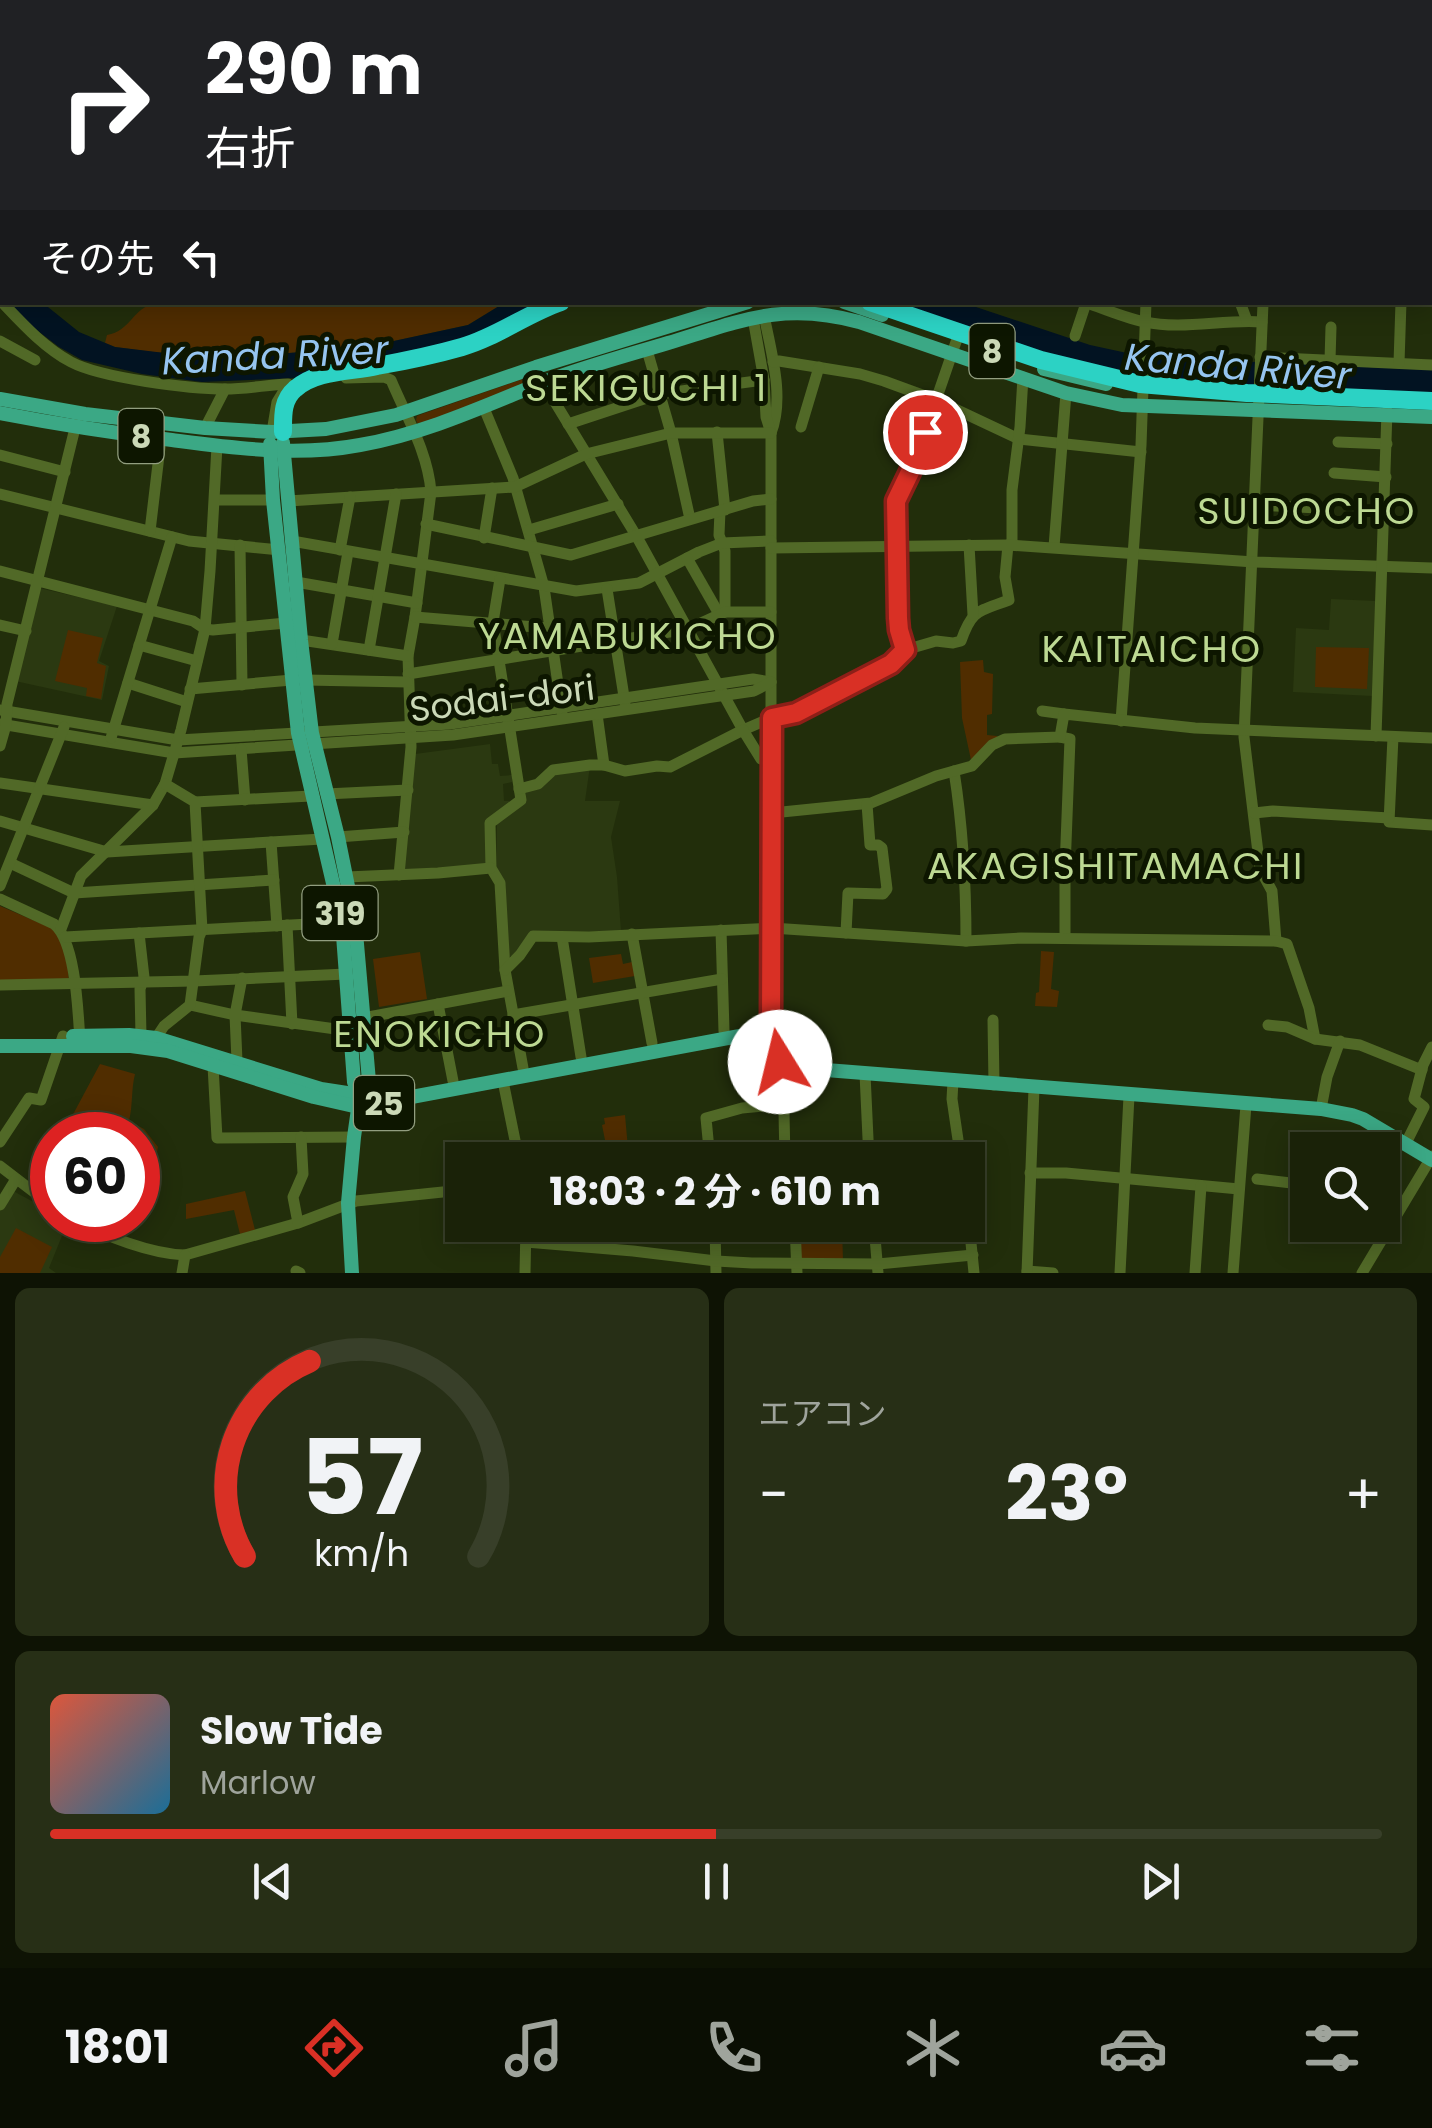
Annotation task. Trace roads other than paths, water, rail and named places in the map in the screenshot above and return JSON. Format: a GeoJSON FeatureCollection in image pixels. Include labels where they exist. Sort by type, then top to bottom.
{"type":"FeatureCollection","features":[{"type":"Feature","properties":{"kind":"highway"},"geometry":{"type":"LineString","coordinates":[[280,440],[283,412],[292,392],[306,382],[460,348],[554,305]]}},
{"type":"Feature","properties":{"kind":"highway"},"geometry":{"type":"LineString","coordinates":[[879,305],[1041,360],[1140,384],[1432,402]]}},
{"type":"Feature","properties":{"kind":"highway"},"geometry":{"type":"LineString","coordinates":[[911,305],[1083,362],[1141,374],[1252,384],[1432,391]]}},
{"type":"Feature","properties":{"kind":"main road","name":"8"},"geometry":{"type":"LineString","coordinates":[[862,305],[921,315],[954,346],[1023,377],[1093,400],[1142,407],[1258,398],[1432,402]]}},
{"type":"Feature","properties":{"kind":"main road","name":"8"},"geometry":{"type":"LineString","coordinates":[[0,413],[205,428],[339,449],[415,432],[755,308]]}},
{"type":"Feature","properties":{"kind":"main road","name":"8"},"geometry":{"type":"LineString","coordinates":[[0,400],[161,439],[217,446],[280,440],[405,412],[536,367],[755,308],[836,315],[1064,375],[1432,417]]}},
{"type":"Feature","properties":{"kind":"main road","name":"319"},"geometry":{"type":"LineString","coordinates":[[280,440],[286,623],[319,795],[322,839],[348,922],[363,1018],[368,1081],[359,1101],[348,1203],[352,1273]]}},
{"type":"Feature","properties":{"kind":"main road","name":"319"},"geometry":{"type":"LineString","coordinates":[[286,546],[296,582],[301,640],[299,680]]}},
{"type":"Feature","properties":{"kind":"main road","name":"319"},"geometry":{"type":"LineString","coordinates":[[319,795],[338,837],[347,877],[346,974],[354,1082],[359,1101]]}},
{"type":"Feature","properties":{"kind":"main road","name":"25"},"geometry":{"type":"LineString","coordinates":[[0,1036],[61,1040],[149,1037],[359,1101],[753,1025],[771,1030]]}},
{"type":"Feature","properties":{"kind":"main road","name":"25"},"geometry":{"type":"LineString","coordinates":[[80,1040],[157,1049],[314,1097],[359,1101],[503,1081],[771,1030]]}},
{"type":"Feature","properties":{"kind":"main road"},"geometry":{"type":"LineString","coordinates":[[771,1030],[774,1054],[784,1066],[1321,1110],[1363,1119],[1432,1158]]}},
{"type":"Feature","properties":{"kind":"main road","name":"25"},"geometry":{"type":"LineString","coordinates":[[0,1046],[61,1040]]}},
{"type":"Feature","properties":{"kind":"street"},"geometry":{"type":"LineString","coordinates":[[5,305],[43,343],[71,362],[118,375],[225,389],[288,384],[277,402],[280,440]]}},
{"type":"Feature","properties":{"kind":"street"},"geometry":{"type":"LineString","coordinates":[[1076,336],[1084,305]]}},
{"type":"Feature","properties":{"kind":"street"},"geometry":{"type":"LineString","coordinates":[[1091,305],[1146,322],[1262,322]]}},
{"type":"Feature","properties":{"kind":"street"},"geometry":{"type":"LineString","coordinates":[[1121,722],[1146,305]]}},
{"type":"Feature","properties":{"kind":"street"},"geometry":{"type":"LineString","coordinates":[[1241,305],[1247,321]]}},
{"type":"Feature","properties":{"kind":"street"},"geometry":{"type":"LineString","coordinates":[[1263,305],[1244,730],[1260,869],[1272,890],[1276,940]]}},
{"type":"Feature","properties":{"kind":"street"},"geometry":{"type":"LineString","coordinates":[[1399,363],[1401,305]]}},
{"type":"Feature","properties":{"kind":"street"},"geometry":{"type":"LineString","coordinates":[[755,308],[772,362],[777,418],[771,433]]}},
{"type":"Feature","properties":{"kind":"street"},"geometry":{"type":"LineString","coordinates":[[755,308],[766,418],[771,433],[771,1030]]}},
{"type":"Feature","properties":{"kind":"street"},"geometry":{"type":"LineString","coordinates":[[1330,360],[1332,326]]}},
{"type":"Feature","properties":{"kind":"street"},"geometry":{"type":"LineString","coordinates":[[0,341],[36,360]]}},
{"type":"Feature","properties":{"kind":"street"},"geometry":{"type":"LineString","coordinates":[[905,650],[899,630],[896,501],[914,464],[954,346]]}},
{"type":"Feature","properties":{"kind":"street"},"geometry":{"type":"LineString","coordinates":[[647,350],[690,519]]}},
{"type":"Feature","properties":{"kind":"street"},"geometry":{"type":"LineString","coordinates":[[1260,359],[1432,365]]}},
{"type":"Feature","properties":{"kind":"street"},"geometry":{"type":"LineString","coordinates":[[772,362],[860,374],[936,400],[1019,439],[1140,452]]}},
{"type":"Feature","properties":{"kind":"street"},"geometry":{"type":"LineString","coordinates":[[536,367],[542,383],[637,537],[743,730],[761,759],[772,762]]}},
{"type":"Feature","properties":{"kind":"street"},"geometry":{"type":"LineString","coordinates":[[801,427],[819,367]]}},
{"type":"Feature","properties":{"kind":"street"},"geometry":{"type":"LineString","coordinates":[[519,789],[538,784],[553,770],[604,765],[625,771],[670,767],[743,730],[796,713],[891,664],[905,650],[936,641],[961,641],[967,620],[1009,600],[1005,576],[1023,377]]}},
{"type":"Feature","properties":{"kind":"street"},"geometry":{"type":"LineString","coordinates":[[280,440],[292,406],[300,394],[316,383],[336,378],[387,378],[415,432],[430,478],[408,656],[411,733],[398,875]]}},
{"type":"Feature","properties":{"kind":"street"},"geometry":{"type":"LineString","coordinates":[[568,424],[659,394],[764,380]]}},
{"type":"Feature","properties":{"kind":"street"},"geometry":{"type":"LineString","coordinates":[[205,428],[225,389]]}},
{"type":"Feature","properties":{"kind":"street"},"geometry":{"type":"LineString","coordinates":[[1054,547],[1066,393]]}},
{"type":"Feature","properties":{"kind":"street"},"geometry":{"type":"LineString","coordinates":[[1376,736],[1389,414],[1377,401]]}},
{"type":"Feature","properties":{"kind":"street"},"geometry":{"type":"LineString","coordinates":[[484,408],[516,487],[544,586],[562,713]]}},
{"type":"Feature","properties":{"kind":"street"},"geometry":{"type":"LineString","coordinates":[[0,746],[6,679],[26,632],[77,420]]}},
{"type":"Feature","properties":{"kind":"street"},"geometry":{"type":"LineString","coordinates":[[717,432],[723,510],[719,535],[722,613]]}},
{"type":"Feature","properties":{"kind":"street"},"geometry":{"type":"LineString","coordinates":[[215,500],[516,487],[586,454],[671,433],[771,433]]}},
{"type":"Feature","properties":{"kind":"street"},"geometry":{"type":"LineString","coordinates":[[150,531],[161,439]]}},
{"type":"Feature","properties":{"kind":"street"},"geometry":{"type":"LineString","coordinates":[[1338,442],[1387,444]]}},
{"type":"Feature","properties":{"kind":"street"},"geometry":{"type":"LineString","coordinates":[[63,933],[81,876],[153,805],[164,784],[205,629],[217,446]]}},
{"type":"Feature","properties":{"kind":"street"},"geometry":{"type":"LineString","coordinates":[[0,455],[64,472]]}},
{"type":"Feature","properties":{"kind":"street"},"geometry":{"type":"LineString","coordinates":[[1334,474],[1386,477]]}},
{"type":"Feature","properties":{"kind":"street"},"geometry":{"type":"LineString","coordinates":[[484,538],[492,488]]}},
{"type":"Feature","properties":{"kind":"street"},"geometry":{"type":"LineString","coordinates":[[0,494],[172,538],[344,551],[576,591],[639,583],[722,543],[1010,545],[1254,562],[1432,568]]}},
{"type":"Feature","properties":{"kind":"street"},"geometry":{"type":"LineString","coordinates":[[369,650],[396,494]]}},
{"type":"Feature","properties":{"kind":"street"},"geometry":{"type":"LineString","coordinates":[[332,644],[350,497]]}},
{"type":"Feature","properties":{"kind":"street"},"geometry":{"type":"LineString","coordinates":[[426,524],[571,555],[758,500],[771,500]]}},
{"type":"Feature","properties":{"kind":"street"},"geometry":{"type":"LineString","coordinates":[[529,530],[618,504]]}},
{"type":"Feature","properties":{"kind":"street"},"geometry":{"type":"LineString","coordinates":[[1255,505],[1320,508]]}},
{"type":"Feature","properties":{"kind":"street"},"geometry":{"type":"LineString","coordinates":[[111,736],[172,538]]}},
{"type":"Feature","properties":{"kind":"street"},"geometry":{"type":"LineString","coordinates":[[240,545],[242,684]]}},
{"type":"Feature","properties":{"kind":"street"},"geometry":{"type":"LineString","coordinates":[[969,546],[973,616]]}},
{"type":"Feature","properties":{"kind":"street"},"geometry":{"type":"LineString","coordinates":[[687,558],[722,613]]}},
{"type":"Feature","properties":{"kind":"street"},"geometry":{"type":"LineString","coordinates":[[0,571],[193,621],[205,629],[286,623]]}},
{"type":"Feature","properties":{"kind":"street"},"geometry":{"type":"LineString","coordinates":[[500,579],[494,622],[521,800],[490,823],[491,868],[500,883],[505,970],[523,1068]]}},
{"type":"Feature","properties":{"kind":"street"},"geometry":{"type":"LineString","coordinates":[[296,582],[379,597],[416,610],[548,628]]}},
{"type":"Feature","properties":{"kind":"street"},"geometry":{"type":"LineString","coordinates":[[607,588],[625,704]]}},
{"type":"Feature","properties":{"kind":"street"},"geometry":{"type":"LineString","coordinates":[[128,683],[188,696],[242,684],[408,678],[688,629],[722,613],[771,612]]}},
{"type":"Feature","properties":{"kind":"street"},"geometry":{"type":"LineString","coordinates":[[886,619],[899,630]]}},
{"type":"Feature","properties":{"kind":"street"},"geometry":{"type":"LineString","coordinates":[[0,625],[26,632]]}},
{"type":"Feature","properties":{"kind":"street"},"geometry":{"type":"LineString","coordinates":[[301,640],[408,656]]}},
{"type":"Feature","properties":{"kind":"street"},"geometry":{"type":"LineString","coordinates":[[139,644],[197,661]]}},
{"type":"Feature","properties":{"kind":"street","name":"Sodai-dori"},"geometry":{"type":"LineString","coordinates":[[176,746],[411,733],[720,690],[754,691],[771,682]]}},
{"type":"Feature","properties":{"kind":"street","name":"Sodai-dori"},"geometry":{"type":"LineString","coordinates":[[562,713],[597,714],[625,704]]}},
{"type":"Feature","properties":{"kind":"street"},"geometry":{"type":"LineString","coordinates":[[1042,710],[1121,722],[1432,738]]}},
{"type":"Feature","properties":{"kind":"street","name":"Sodai-dori"},"geometry":{"type":"LineString","coordinates":[[3,711],[63,728],[176,746],[241,749],[306,739]]}},
{"type":"Feature","properties":{"kind":"street"},"geometry":{"type":"LineString","coordinates":[[597,714],[604,765]]}},
{"type":"Feature","properties":{"kind":"street"},"geometry":{"type":"LineString","coordinates":[[1060,737],[1064,714]]}},
{"type":"Feature","properties":{"kind":"street","name":"Sodai-dori"},"geometry":{"type":"LineString","coordinates":[[3,725],[63,728]]}},
{"type":"Feature","properties":{"kind":"street"},"geometry":{"type":"LineString","coordinates":[[0,886],[63,728]]}},
{"type":"Feature","properties":{"kind":"street"},"geometry":{"type":"LineString","coordinates":[[1393,737],[1390,822],[1432,825]]}},
{"type":"Feature","properties":{"kind":"street"},"geometry":{"type":"LineString","coordinates":[[772,812],[867,804],[972,766],[992,745],[1005,739],[1070,739],[1064,938]]}},
{"type":"Feature","properties":{"kind":"street"},"geometry":{"type":"LineString","coordinates":[[241,749],[245,800]]}},
{"type":"Feature","properties":{"kind":"street"},"geometry":{"type":"LineString","coordinates":[[954,771],[962,831],[966,941]]}},
{"type":"Feature","properties":{"kind":"street"},"geometry":{"type":"LineString","coordinates":[[0,783],[153,805]]}},
{"type":"Feature","properties":{"kind":"street"},"geometry":{"type":"LineString","coordinates":[[164,784],[195,802],[408,790]]}},
{"type":"Feature","properties":{"kind":"street"},"geometry":{"type":"LineString","coordinates":[[139,933],[149,1037],[190,1005],[202,930],[195,802]]}},
{"type":"Feature","properties":{"kind":"street"},"geometry":{"type":"LineString","coordinates":[[846,932],[848,893],[882,894],[886,889],[882,848],[870,845],[867,804]]}},
{"type":"Feature","properties":{"kind":"street"},"geometry":{"type":"LineString","coordinates":[[1254,813],[1389,818]]}},
{"type":"Feature","properties":{"kind":"street"},"geometry":{"type":"LineString","coordinates":[[0,821],[106,852],[322,839]]}},
{"type":"Feature","properties":{"kind":"street"},"geometry":{"type":"LineString","coordinates":[[338,837],[404,832]]}},
{"type":"Feature","properties":{"kind":"street"},"geometry":{"type":"LineString","coordinates":[[272,842],[292,1024]]}},
{"type":"Feature","properties":{"kind":"street"},"geometry":{"type":"LineString","coordinates":[[10,863],[74,894],[274,880]]}},
{"type":"Feature","properties":{"kind":"street"},"geometry":{"type":"LineString","coordinates":[[347,877],[491,868]]}},
{"type":"Feature","properties":{"kind":"street"},"geometry":{"type":"LineString","coordinates":[[0,899],[54,924],[63,933],[72,954],[80,1040]]}},
{"type":"Feature","properties":{"kind":"street"},"geometry":{"type":"LineString","coordinates":[[63,933],[348,922]]}},
{"type":"Feature","properties":{"kind":"street"},"geometry":{"type":"LineString","coordinates":[[505,970],[520,956],[532,936],[772,928],[966,941],[1276,940],[1287,944],[1310,1008],[1315,1038]]}},
{"type":"Feature","properties":{"kind":"street"},"geometry":{"type":"LineString","coordinates":[[720,930],[724,1030]]}},
{"type":"Feature","properties":{"kind":"street"},"geometry":{"type":"LineString","coordinates":[[632,934],[652,1044]]}},
{"type":"Feature","properties":{"kind":"street"},"geometry":{"type":"LineString","coordinates":[[562,937],[581,1058]]}},
{"type":"Feature","properties":{"kind":"street"},"geometry":{"type":"LineString","coordinates":[[0,985],[346,974]]}},
{"type":"Feature","properties":{"kind":"street"},"geometry":{"type":"LineString","coordinates":[[236,1061],[235,1016],[242,978]]}},
{"type":"Feature","properties":{"kind":"street"},"geometry":{"type":"LineString","coordinates":[[513,1015],[722,978]]}},
{"type":"Feature","properties":{"kind":"street"},"geometry":{"type":"LineString","coordinates":[[363,1018],[508,991]]}},
{"type":"Feature","properties":{"kind":"street"},"geometry":{"type":"LineString","coordinates":[[438,1004],[453,1081]]}},
{"type":"Feature","properties":{"kind":"street"},"geometry":{"type":"LineString","coordinates":[[190,1005],[235,1016],[350,1031]]}},
{"type":"Feature","properties":{"kind":"street"},"geometry":{"type":"LineString","coordinates":[[993,1020],[994,1085]]}},
{"type":"Feature","properties":{"kind":"street"},"geometry":{"type":"LineString","coordinates":[[1268,1025],[1360,1045],[1399,1062],[1428,1060],[1414,1099],[1424,1107],[1405,1145]]}},
{"type":"Feature","properties":{"kind":"street"},"geometry":{"type":"LineString","coordinates":[[0,1142],[29,1098],[41,1100],[61,1040]]}},
{"type":"Feature","properties":{"kind":"street"},"geometry":{"type":"LineString","coordinates":[[1321,1110],[1340,1042]]}},
{"type":"Feature","properties":{"kind":"street"},"geometry":{"type":"LineString","coordinates":[[213,1066],[216,1138],[354,1137]]}},
{"type":"Feature","properties":{"kind":"street"},"geometry":{"type":"LineString","coordinates":[[784,1066],[785,1142]]}},
{"type":"Feature","properties":{"kind":"street"},"geometry":{"type":"LineString","coordinates":[[865,1074],[868,1142]]}},
{"type":"Feature","properties":{"kind":"street"},"geometry":{"type":"LineString","coordinates":[[503,1081],[516,1142]]}},
{"type":"Feature","properties":{"kind":"street"},"geometry":{"type":"LineString","coordinates":[[953,1082],[958,1142]]}},
{"type":"Feature","properties":{"kind":"street"},"geometry":{"type":"LineString","coordinates":[[1034,1088],[1027,1272],[1053,1273]]}},
{"type":"Feature","properties":{"kind":"street"},"geometry":{"type":"LineString","coordinates":[[1120,1273],[1129,1096]]}},
{"type":"Feature","properties":{"kind":"street"},"geometry":{"type":"LineString","coordinates":[[708,1142],[706,1118],[742,1108],[784,1104]]}},
{"type":"Feature","properties":{"kind":"street"},"geometry":{"type":"LineString","coordinates":[[1233,1273],[1246,1105]]}},
{"type":"Feature","properties":{"kind":"street"},"geometry":{"type":"LineString","coordinates":[[298,1222],[293,1197],[303,1174],[301,1137]]}},
{"type":"Feature","properties":{"kind":"street"},"geometry":{"type":"LineString","coordinates":[[1400,1205],[1432,1158]]}},
{"type":"Feature","properties":{"kind":"street"},"geometry":{"type":"LineString","coordinates":[[0,1166],[30,1189]]}},
{"type":"Feature","properties":{"kind":"street"},"geometry":{"type":"LineString","coordinates":[[1030,1173],[1239,1189]]}},
{"type":"Feature","properties":{"kind":"street"},"geometry":{"type":"LineString","coordinates":[[0,1205],[16,1178]]}},
{"type":"Feature","properties":{"kind":"street"},"geometry":{"type":"LineString","coordinates":[[1257,1179],[1290,1183]]}},
{"type":"Feature","properties":{"kind":"street"},"geometry":{"type":"LineString","coordinates":[[1195,1273],[1201,1186]]}},
{"type":"Feature","properties":{"kind":"street"},"geometry":{"type":"LineString","coordinates":[[134,1242],[185,1255],[348,1203],[445,1192]]}},
{"type":"Feature","properties":{"kind":"street"},"geometry":{"type":"LineString","coordinates":[[525,1273],[526,1242],[589,1246],[716,1267],[878,1269],[973,1255]]}},
{"type":"Feature","properties":{"kind":"street"},"geometry":{"type":"LineString","coordinates":[[715,1242],[716,1267]]}},
{"type":"Feature","properties":{"kind":"street"},"geometry":{"type":"LineString","coordinates":[[796,1242],[797,1268]]}},
{"type":"Feature","properties":{"kind":"street"},"geometry":{"type":"LineString","coordinates":[[876,1242],[878,1269]]}},
{"type":"Feature","properties":{"kind":"street"},"geometry":{"type":"LineString","coordinates":[[971,1242],[974,1273]]}},
{"type":"Feature","properties":{"kind":"street"},"geometry":{"type":"LineString","coordinates":[[1362,1273],[1378,1242]]}},
{"type":"Feature","properties":{"kind":"street"},"geometry":{"type":"LineString","coordinates":[[182,1273],[185,1255]]}},
{"type":"Feature","properties":{"kind":"water","name":"Kanda River"},"geometry":{"type":"Polygon","coordinates":[[[11,305],[45,305],[79,332],[115,347],[227,358],[366,347],[468,325],[501,305],[564,305],[512,327],[297,378],[202,382],[142,374],[82,360],[34,328],[11,305]]]}},
{"type":"Feature","properties":{"kind":"water","name":"Kanda River"},"geometry":{"type":"Polygon","coordinates":[[[894,305],[970,305],[1090,345],[1127,353],[1432,370],[1432,394],[1219,386],[1101,371],[894,305]]]}},
{"type":"Feature","properties":{"kind":"district","name":"SEKIGUCHI 1"},"geometry":{"type":"Point","coordinates":[647,387]}},
{"type":"Feature","properties":{"kind":"district","name":"SUIDOCHO"},"geometry":{"type":"Point","coordinates":[1307,510]}},
{"type":"Feature","properties":{"kind":"district","name":"YAMABUKICHO"},"geometry":{"type":"Point","coordinates":[628,635]}},
{"type":"Feature","properties":{"kind":"district","name":"KAITAICHO"},"geometry":{"type":"Point","coordinates":[1152,648]}},
{"type":"Feature","properties":{"kind":"district","name":"AKAGISHITAMACHI"},"geometry":{"type":"Point","coordinates":[1116,865]}},
{"type":"Feature","properties":{"kind":"district","name":"ENOKICHO"},"geometry":{"type":"Point","coordinates":[440,1033]}}]}
